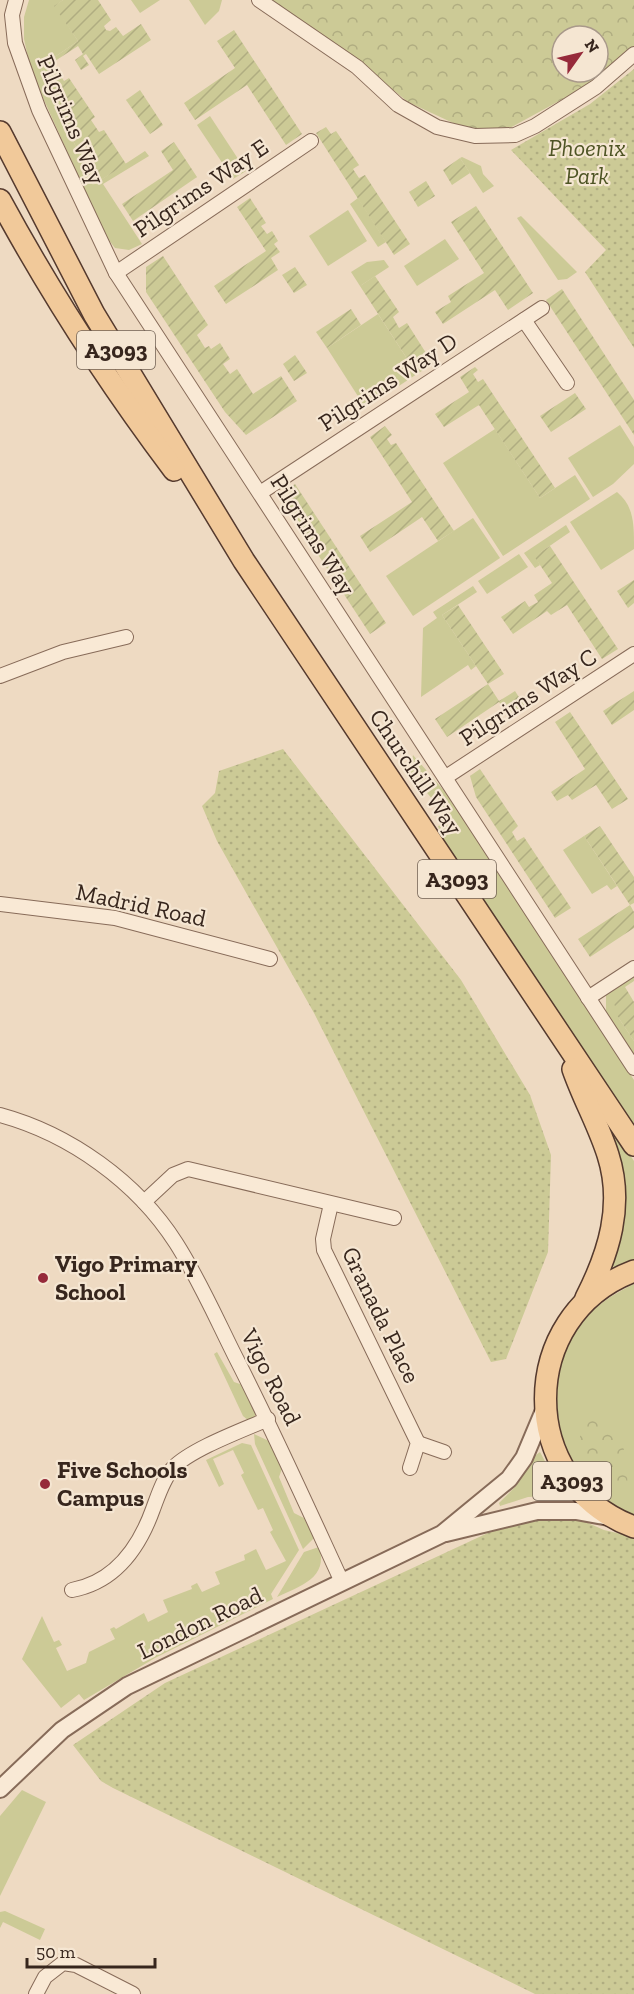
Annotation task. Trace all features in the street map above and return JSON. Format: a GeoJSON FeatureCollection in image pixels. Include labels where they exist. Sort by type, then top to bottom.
{"type":"FeatureCollection","features":[{"type":"Feature","properties":{"kind":"main road","name":"A3093"},"geometry":{"type":"LineString","coordinates":[[0,132],[94,314],[244,561]]}},
{"type":"Feature","properties":{"kind":"main road","name":"A3093"},"geometry":{"type":"LineString","coordinates":[[0,200],[52,291],[133,414],[244,561]]}},
{"type":"Feature","properties":{"kind":"main road","name":"Churchill Way"},"geometry":{"type":"LineString","coordinates":[[244,561],[307,652],[564,1043],[586,1071],[634,1145]]}},
{"type":"Feature","properties":{"kind":"main road","name":"Churchill Way"},"geometry":{"type":"LineString","coordinates":[[564,1043],[608,1154],[614,1188],[611,1241],[584,1303]]}},
{"type":"Feature","properties":{"kind":"main road","name":"A3093"},"geometry":{"type":"LineString","coordinates":[[634,1271],[610,1282],[584,1303],[564,1329],[553,1351],[547,1375],[545,1408],[553,1447],[565,1471],[581,1492],[613,1518],[634,1527]]}},
{"type":"Feature","properties":{"kind":"street","name":"Pilgrims Way"},"geometry":{"type":"LineString","coordinates":[[16,0],[12,15],[15,43],[39,110],[116,273],[634,1068]]}},
{"type":"Feature","properties":{"kind":"street"},"geometry":{"type":"LineString","coordinates":[[259,0],[357,67],[398,105],[437,127],[475,136],[515,135],[535,126],[596,87],[634,54]]}},
{"type":"Feature","properties":{"kind":"street","name":"Pilgrims Way E"},"geometry":{"type":"LineString","coordinates":[[116,273],[311,141]]}},
{"type":"Feature","properties":{"kind":"street","name":"Pilgrims Way D"},"geometry":{"type":"LineString","coordinates":[[260,493],[542,308]]}},
{"type":"Feature","properties":{"kind":"street"},"geometry":{"type":"LineString","coordinates":[[524,320],[567,383]]}},
{"type":"Feature","properties":{"kind":"street"},"geometry":{"type":"LineString","coordinates":[[0,676],[63,652],[126,637]]}},
{"type":"Feature","properties":{"kind":"street","name":"Pilgrims Way C"},"geometry":{"type":"LineString","coordinates":[[446,777],[634,654]]}},
{"type":"Feature","properties":{"kind":"street","name":"Madrid Road"},"geometry":{"type":"LineString","coordinates":[[0,904],[116,918],[270,958]]}},
{"type":"Feature","properties":{"kind":"street"},"geometry":{"type":"LineString","coordinates":[[588,998],[634,968]]}},
{"type":"Feature","properties":{"kind":"street","name":"Vigo Road"},"geometry":{"type":"LineString","coordinates":[[0,1116],[44,1131],[96,1161],[144,1202],[175,1241],[268,1419],[342,1582]]}},
{"type":"Feature","properties":{"kind":"street"},"geometry":{"type":"LineString","coordinates":[[144,1202],[173,1175],[188,1169],[394,1218]]}},
{"type":"Feature","properties":{"kind":"street","name":"Granada Place"},"geometry":{"type":"LineString","coordinates":[[331,1204],[323,1239],[324,1250],[418,1443]]}},
{"type":"Feature","properties":{"kind":"street","name":"London Road"},"geometry":{"type":"LineString","coordinates":[[442,1534],[509,1479],[528,1451],[545,1408]]}},
{"type":"Feature","properties":{"kind":"street"},"geometry":{"type":"LineString","coordinates":[[72,1590],[97,1583],[111,1575],[126,1560],[146,1527],[173,1468],[209,1446],[268,1419]]}},
{"type":"Feature","properties":{"kind":"street"},"geometry":{"type":"LineString","coordinates":[[410,1468],[418,1443],[444,1452]]}},
{"type":"Feature","properties":{"kind":"street","name":"London Road"},"geometry":{"type":"LineString","coordinates":[[0,1789],[39,1749],[96,1705],[157,1670],[442,1534],[537,1511],[576,1511],[613,1518]]}},
{"type":"Feature","properties":{"kind":"street"},"geometry":{"type":"LineString","coordinates":[[36,1994],[45,1977],[55,1966],[63,1963],[76,1965],[133,1994]]}},
{"type":"Feature","properties":{"kind":"green space"},"geometry":{"type":"Polygon","coordinates":[[[29,0],[63,0],[55,6],[78,41],[40,67],[93,185],[145,151],[149,156],[103,184],[142,244],[129,250],[115,248],[104,234],[31,71],[24,39],[24,17],[29,0]]]}},
{"type":"Feature","properties":{"kind":"green space"},"geometry":{"type":"Polygon","coordinates":[[[63,0],[98,0],[111,20],[104,26],[106,30],[110,31],[116,27],[123,36],[141,24],[151,40],[99,74],[86,54],[83,56],[89,65],[81,70],[75,60],[83,54],[78,46],[52,63],[64,81],[69,78],[95,117],[91,120],[99,132],[104,130],[126,164],[93,185],[40,67],[78,41],[54,6],[63,0]]]}},
{"type":"Feature","properties":{"kind":"green space"},"geometry":{"type":"Polygon","coordinates":[[[131,0],[160,0],[140,13],[131,0]]]}},
{"type":"Feature","properties":{"kind":"green space"},"geometry":{"type":"Polygon","coordinates":[[[189,0],[222,0],[219,11],[205,25],[189,0]]]}},
{"type":"Feature","properties":{"kind":"green space"},"geometry":{"type":"Polygon","coordinates":[[[269,0],[634,0],[634,47],[610,66],[610,24],[550,24],[550,84],[588,84],[506,130],[466,129],[408,102],[366,68],[269,0]]]}},
{"type":"Feature","properties":{"kind":"green space"},"geometry":{"type":"Polygon","coordinates":[[[234,30],[302,134],[286,145],[247,85],[195,120],[184,103],[235,68],[217,41],[234,30]]]}},
{"type":"Feature","properties":{"kind":"green space","name":"Phoenix Park"},"geometry":{"type":"Polygon","coordinates":[[[634,69],[634,348],[585,272],[606,250],[511,150],[590,104],[634,69]]]}},
{"type":"Feature","properties":{"kind":"green space"},"geometry":{"type":"Polygon","coordinates":[[[140,90],[163,125],[150,134],[126,100],[140,90]]]}},
{"type":"Feature","properties":{"kind":"green space"},"geometry":{"type":"Polygon","coordinates":[[[210,116],[246,171],[233,179],[197,125],[210,116]]]}},
{"type":"Feature","properties":{"kind":"green space"},"geometry":{"type":"Polygon","coordinates":[[[326,127],[331,134],[336,131],[359,165],[353,169],[359,178],[365,175],[410,244],[394,255],[316,133],[326,127]]]}},
{"type":"Feature","properties":{"kind":"green space"},"geometry":{"type":"Polygon","coordinates":[[[174,142],[197,177],[133,221],[122,204],[173,170],[161,151],[174,142]]]}},
{"type":"Feature","properties":{"kind":"green space"},"geometry":{"type":"Polygon","coordinates":[[[460,158],[481,166],[483,174],[494,186],[483,193],[460,158]]]}},
{"type":"Feature","properties":{"kind":"green space"},"geometry":{"type":"Polygon","coordinates":[[[460,158],[470,173],[452,185],[443,170],[460,158]]]}},
{"type":"Feature","properties":{"kind":"green space"},"geometry":{"type":"Polygon","coordinates":[[[426,181],[435,196],[418,207],[409,192],[426,181]]]}},
{"type":"Feature","properties":{"kind":"green space"},"geometry":{"type":"Polygon","coordinates":[[[250,198],[266,223],[261,226],[267,234],[272,231],[278,241],[274,244],[280,252],[271,258],[278,270],[226,304],[214,286],[266,251],[237,207],[250,198]]]}},
{"type":"Feature","properties":{"kind":"green space"},"geometry":{"type":"Polygon","coordinates":[[[358,198],[386,242],[378,247],[350,204],[358,198]]]}},
{"type":"Feature","properties":{"kind":"green space"},"geometry":{"type":"Polygon","coordinates":[[[476,206],[533,293],[508,310],[495,290],[443,324],[435,312],[451,302],[448,296],[484,273],[451,222],[476,206]]]}},
{"type":"Feature","properties":{"kind":"green space"},"geometry":{"type":"Polygon","coordinates":[[[348,210],[367,241],[328,266],[309,236],[348,210]]]}},
{"type":"Feature","properties":{"kind":"green space"},"geometry":{"type":"Polygon","coordinates":[[[521,216],[577,272],[567,279],[558,280],[517,218],[521,216]]]}},
{"type":"Feature","properties":{"kind":"green space"},"geometry":{"type":"Polygon","coordinates":[[[445,239],[459,259],[417,286],[404,266],[445,239]]]}},
{"type":"Feature","properties":{"kind":"green space"},"geometry":{"type":"Polygon","coordinates":[[[163,256],[208,325],[197,335],[205,348],[209,346],[211,349],[220,343],[230,359],[223,364],[230,374],[237,369],[253,394],[281,376],[297,401],[246,435],[225,412],[146,292],[146,267],[163,256]]]}},
{"type":"Feature","properties":{"kind":"green space"},"geometry":{"type":"Polygon","coordinates":[[[384,260],[389,267],[360,286],[351,272],[367,262],[384,260]]]}},
{"type":"Feature","properties":{"kind":"green space"},"geometry":{"type":"Polygon","coordinates":[[[295,267],[307,285],[294,293],[282,275],[295,267]]]}},
{"type":"Feature","properties":{"kind":"green space"},"geometry":{"type":"Polygon","coordinates":[[[375,276],[399,312],[393,317],[399,328],[407,323],[433,364],[417,374],[360,286],[375,276]]]}},
{"type":"Feature","properties":{"kind":"green space"},"geometry":{"type":"Polygon","coordinates":[[[562,289],[634,400],[634,435],[546,300],[562,289]]]}},
{"type":"Feature","properties":{"kind":"green space"},"geometry":{"type":"Polygon","coordinates":[[[351,309],[361,325],[327,348],[316,332],[351,309]]]}},
{"type":"Feature","properties":{"kind":"green space"},"geometry":{"type":"Polygon","coordinates":[[[378,314],[417,374],[373,403],[363,404],[327,348],[378,314]]]}},
{"type":"Feature","properties":{"kind":"green space"},"geometry":{"type":"Polygon","coordinates":[[[295,355],[307,373],[294,381],[283,364],[295,355]]]}},
{"type":"Feature","properties":{"kind":"green space"},"geometry":{"type":"Polygon","coordinates":[[[475,367],[478,370],[473,374],[478,382],[483,379],[555,488],[540,498],[479,405],[444,427],[435,414],[469,392],[460,377],[475,367]]]}},
{"type":"Feature","properties":{"kind":"green space"},"geometry":{"type":"Polygon","coordinates":[[[575,393],[586,409],[551,432],[540,416],[575,393]]]}},
{"type":"Feature","properties":{"kind":"green space"},"geometry":{"type":"Polygon","coordinates":[[[620,425],[634,447],[634,464],[613,484],[593,497],[568,458],[620,425]]]}},
{"type":"Feature","properties":{"kind":"green space"},"geometry":{"type":"Polygon","coordinates":[[[385,426],[392,435],[387,439],[391,445],[396,443],[454,531],[438,541],[422,517],[370,552],[360,536],[412,502],[370,437],[385,426]]]}},
{"type":"Feature","properties":{"kind":"green space"},"geometry":{"type":"Polygon","coordinates":[[[495,429],[540,498],[575,475],[590,499],[503,556],[443,463],[495,429]]]}},
{"type":"Feature","properties":{"kind":"green space"},"geometry":{"type":"Polygon","coordinates":[[[295,484],[386,623],[370,634],[290,512],[287,490],[295,484]]]}},
{"type":"Feature","properties":{"kind":"green space"},"geometry":{"type":"Polygon","coordinates":[[[617,492],[627,503],[632,516],[634,549],[601,570],[570,522],[617,492]]]}},
{"type":"Feature","properties":{"kind":"green space"},"geometry":{"type":"Polygon","coordinates":[[[473,518],[500,558],[413,616],[386,576],[473,518]]]}},
{"type":"Feature","properties":{"kind":"green space"},"geometry":{"type":"Polygon","coordinates":[[[566,525],[570,532],[535,556],[540,565],[535,568],[524,553],[566,525]]]}},
{"type":"Feature","properties":{"kind":"green space"},"geometry":{"type":"Polygon","coordinates":[[[550,546],[618,649],[602,659],[567,605],[551,615],[547,611],[513,634],[501,617],[525,601],[529,607],[538,602],[534,595],[552,583],[534,556],[550,546]]]}},
{"type":"Feature","properties":{"kind":"green space"},"geometry":{"type":"Polygon","coordinates":[[[519,554],[528,567],[487,594],[478,581],[519,554]]]}},
{"type":"Feature","properties":{"kind":"green space"},"geometry":{"type":"Polygon","coordinates":[[[634,580],[634,603],[628,608],[617,591],[634,580]]]}},
{"type":"Feature","properties":{"kind":"green space"},"geometry":{"type":"Polygon","coordinates":[[[473,586],[477,592],[442,615],[476,666],[471,670],[468,665],[421,697],[423,628],[437,618],[433,612],[473,586]]]}},
{"type":"Feature","properties":{"kind":"green space"},"geometry":{"type":"Polygon","coordinates":[[[458,605],[504,674],[488,684],[442,615],[458,605]]]}},
{"type":"Feature","properties":{"kind":"green space"},"geometry":{"type":"Polygon","coordinates":[[[488,684],[499,701],[515,691],[526,708],[510,718],[499,702],[447,737],[435,719],[488,684]]]}},
{"type":"Feature","properties":{"kind":"green space"},"geometry":{"type":"Polygon","coordinates":[[[634,691],[634,710],[612,725],[603,711],[634,691]]]}},
{"type":"Feature","properties":{"kind":"green space"},"geometry":{"type":"Polygon","coordinates":[[[570,712],[628,799],[612,809],[596,785],[572,800],[568,795],[557,801],[551,792],[585,769],[555,722],[570,712]]]}},
{"type":"Feature","properties":{"kind":"green space"},"geometry":{"type":"Polygon","coordinates":[[[283,749],[461,980],[530,1095],[551,1155],[548,1252],[506,1359],[491,1362],[314,1013],[217,841],[202,806],[215,793],[219,771],[283,749]]]}},
{"type":"Feature","properties":{"kind":"green space"},"geometry":{"type":"Polygon","coordinates":[[[413,755],[447,794],[634,1080],[634,1131],[445,847],[438,826],[444,824],[434,801],[410,773],[413,755]]]}},
{"type":"Feature","properties":{"kind":"green space"},"geometry":{"type":"Polygon","coordinates":[[[480,769],[518,826],[512,832],[517,841],[524,837],[571,908],[555,918],[476,797],[470,776],[480,769]]]}},
{"type":"Feature","properties":{"kind":"green space"},"geometry":{"type":"Polygon","coordinates":[[[600,826],[634,877],[634,903],[630,905],[584,836],[600,826]]]}},
{"type":"Feature","properties":{"kind":"green space"},"geometry":{"type":"Polygon","coordinates":[[[584,836],[617,886],[611,890],[607,885],[592,894],[563,850],[584,836]]]}},
{"type":"Feature","properties":{"kind":"green space"},"geometry":{"type":"Polygon","coordinates":[[[630,905],[634,912],[634,928],[590,957],[578,939],[630,905]]]}},
{"type":"Feature","properties":{"kind":"green space"},"geometry":{"type":"Polygon","coordinates":[[[634,976],[634,981],[625,987],[634,1002],[634,1041],[618,1017],[612,996],[622,989],[620,985],[634,976]]]}},
{"type":"Feature","properties":{"kind":"green space"},"geometry":{"type":"Polygon","coordinates":[[[619,984],[623,989],[618,1017],[634,1041],[634,1057],[606,1016],[606,992],[619,984]]]}},
{"type":"Feature","properties":{"kind":"green space"},"geometry":{"type":"Polygon","coordinates":[[[612,1129],[634,1161],[634,1260],[615,1268],[611,1264],[609,1130],[612,1129]]]}},
{"type":"Feature","properties":{"kind":"green space"},"geometry":{"type":"Polygon","coordinates":[[[634,1284],[634,1517],[621,1511],[603,1497],[587,1482],[573,1463],[558,1421],[556,1398],[558,1376],[575,1333],[599,1305],[634,1284]]]}},
{"type":"Feature","properties":{"kind":"green space"},"geometry":{"type":"Polygon","coordinates":[[[217,1352],[234,1382],[243,1385],[255,1410],[255,1416],[249,1421],[243,1416],[214,1354],[217,1352]]]}},
{"type":"Feature","properties":{"kind":"green space"},"geometry":{"type":"Polygon","coordinates":[[[600,1416],[616,1430],[624,1449],[628,1491],[625,1495],[598,1484],[586,1471],[583,1463],[580,1444],[581,1425],[586,1420],[600,1416]]]}},
{"type":"Feature","properties":{"kind":"green space"},"geometry":{"type":"Polygon","coordinates":[[[254,1434],[271,1442],[283,1466],[279,1477],[294,1513],[304,1518],[314,1538],[303,1549],[255,1444],[254,1434]]]}},
{"type":"Feature","properties":{"kind":"green space"},"geometry":{"type":"Polygon","coordinates":[[[242,1443],[251,1445],[299,1550],[271,1594],[273,1599],[155,1658],[84,1700],[79,1694],[61,1708],[22,1659],[42,1616],[54,1642],[59,1640],[62,1645],[56,1648],[67,1671],[86,1663],[89,1652],[115,1639],[110,1629],[114,1627],[116,1629],[144,1613],[148,1622],[168,1612],[163,1600],[192,1589],[191,1586],[197,1583],[202,1592],[220,1584],[215,1572],[245,1560],[244,1555],[256,1549],[266,1570],[286,1561],[270,1532],[273,1530],[263,1508],[258,1510],[241,1475],[244,1473],[233,1450],[213,1459],[224,1484],[219,1487],[206,1460],[242,1443]]]}},
{"type":"Feature","properties":{"kind":"green space"},"geometry":{"type":"Polygon","coordinates":[[[540,1452],[563,1495],[528,1497],[500,1506],[499,1503],[516,1486],[540,1452]]]}},
{"type":"Feature","properties":{"kind":"green space"},"geometry":{"type":"Polygon","coordinates":[[[528,1519],[579,1519],[604,1530],[634,1537],[634,1994],[535,1994],[113,1788],[101,1781],[73,1745],[165,1683],[505,1525],[528,1519]]]}},
{"type":"Feature","properties":{"kind":"green space"},"geometry":{"type":"Polygon","coordinates":[[[319,1547],[321,1558],[316,1574],[303,1585],[277,1597],[304,1552],[319,1547]]]}},
{"type":"Feature","properties":{"kind":"green space"},"geometry":{"type":"Polygon","coordinates":[[[22,1790],[46,1802],[0,1896],[0,1816],[22,1790]]]}},
{"type":"Feature","properties":{"kind":"green space"},"geometry":{"type":"Polygon","coordinates":[[[5,1911],[45,1929],[40,1940],[3,1922],[0,1928],[0,1912],[5,1911]]]}},
{"type":"Feature","properties":{"kind":"place","name":"Vigo Primary School"},"geometry":{"type":"Point","coordinates":[43,1278]}},
{"type":"Feature","properties":{"kind":"place","name":"Five Schools Campus"},"geometry":{"type":"Point","coordinates":[45,1484]}}]}
